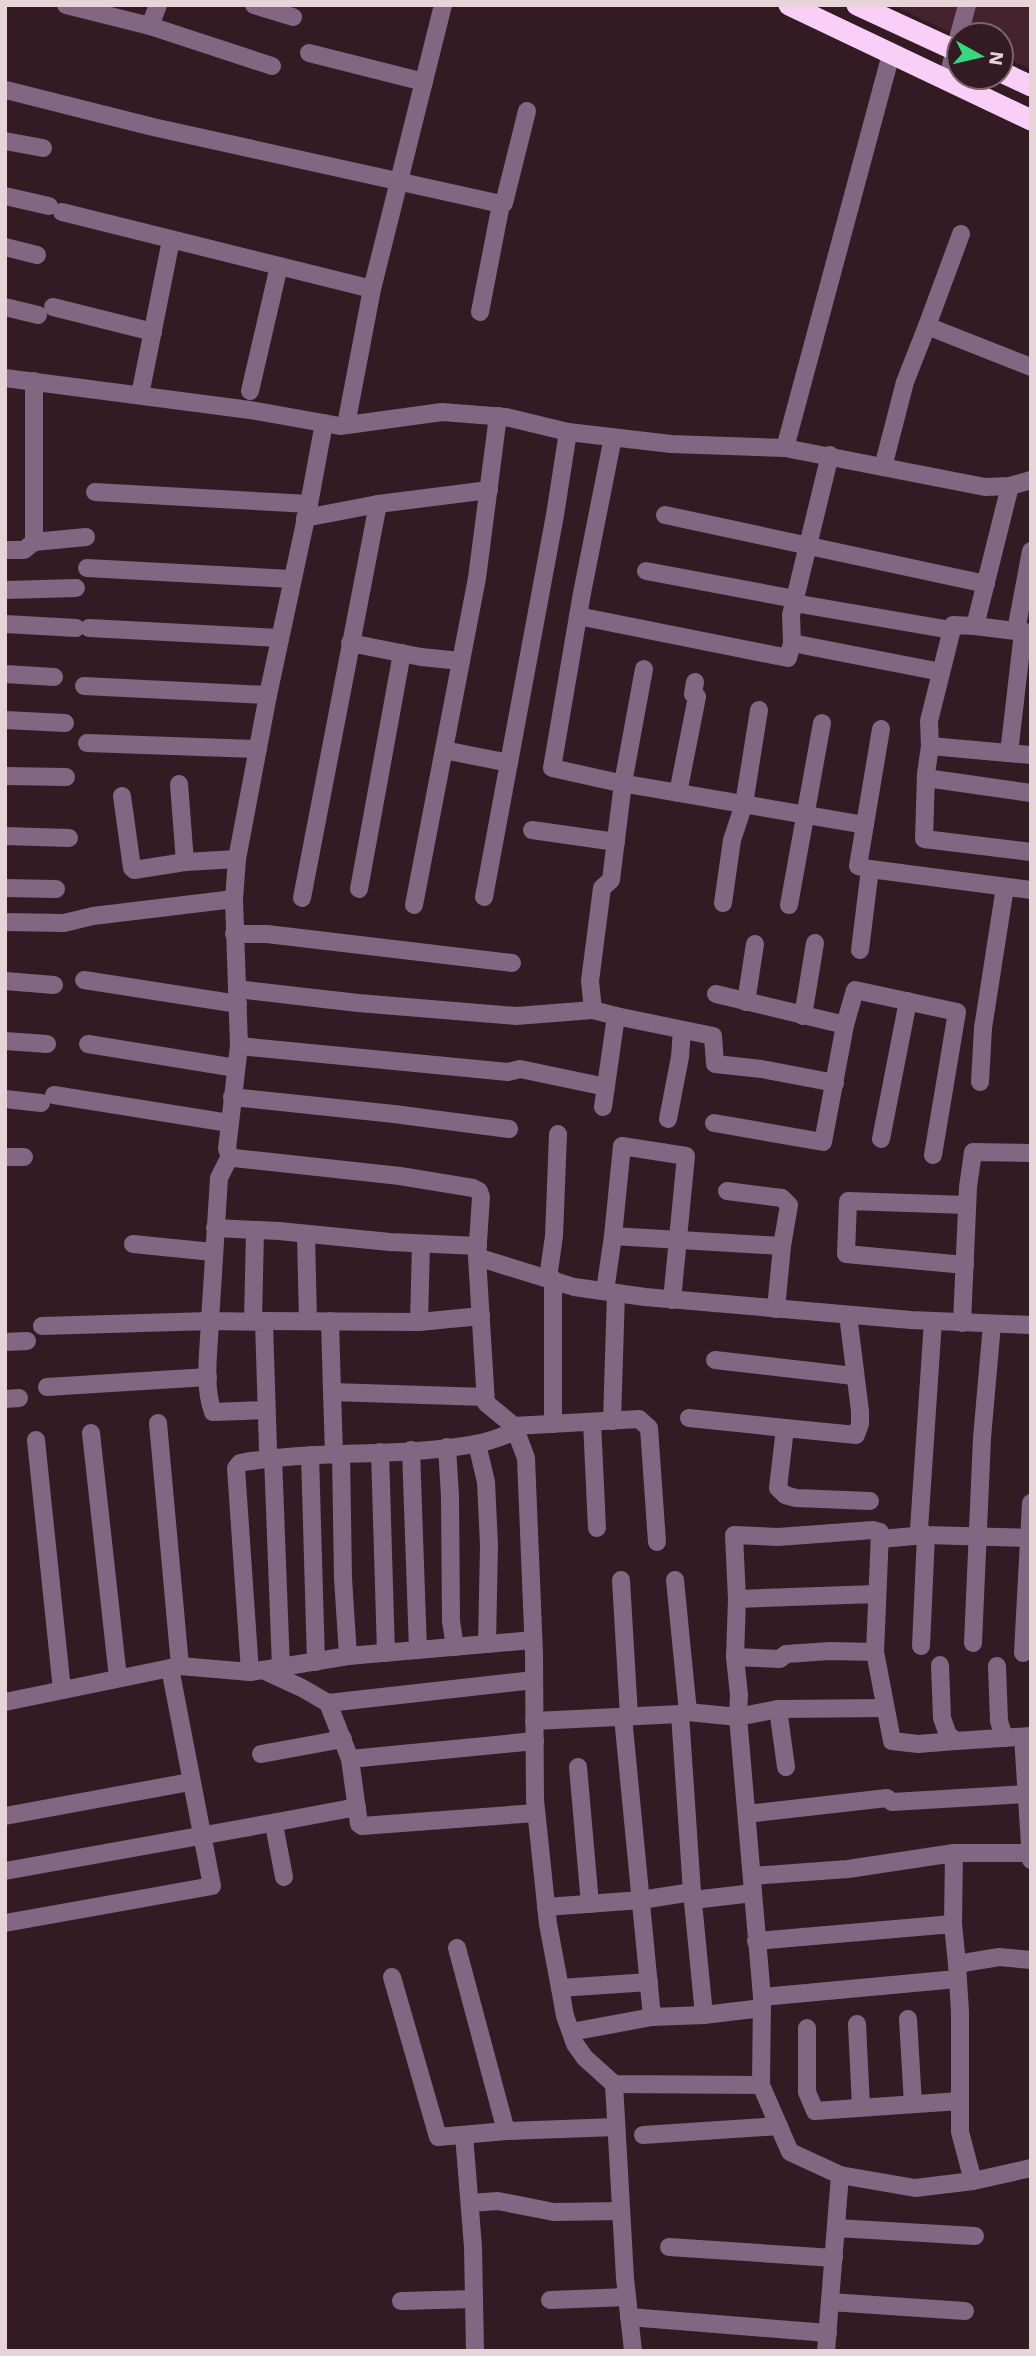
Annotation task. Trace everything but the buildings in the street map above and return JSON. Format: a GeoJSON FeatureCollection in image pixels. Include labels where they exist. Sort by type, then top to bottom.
{"type":"FeatureCollection","features":[{"type":"Feature","properties":{"kind":"highway"},"geometry":{"type":"LineString","coordinates":[[789,5],[945,79]]}},
{"type":"Feature","properties":{"kind":"highway"},"geometry":{"type":"LineString","coordinates":[[857,5],[945,38]]}},
{"type":"Feature","properties":{"kind":"highway"},"geometry":{"type":"LineString","coordinates":[[1015,79],[1031,86]]}},
{"type":"Feature","properties":{"kind":"highway"},"geometry":{"type":"LineString","coordinates":[[970,91],[1031,120]]}},
{"type":"Feature","properties":{"kind":"street"},"geometry":{"type":"LineString","coordinates":[[66,5],[150,26],[272,66]]}},
{"type":"Feature","properties":{"kind":"street"},"geometry":{"type":"LineString","coordinates":[[150,26],[158,5]]}},
{"type":"Feature","properties":{"kind":"street"},"geometry":{"type":"LineString","coordinates":[[254,5],[293,17]]}},
{"type":"Feature","properties":{"kind":"street"},"geometry":{"type":"LineString","coordinates":[[346,425],[372,289],[443,5]]}},
{"type":"Feature","properties":{"kind":"street"},"geometry":{"type":"LineString","coordinates":[[310,53],[425,82]]}},
{"type":"Feature","properties":{"kind":"street"},"geometry":{"type":"LineString","coordinates":[[785,448],[891,54]]}},
{"type":"Feature","properties":{"kind":"street"},"geometry":{"type":"LineString","coordinates":[[6,90],[153,127],[501,204],[505,203],[527,111]]}},
{"type":"Feature","properties":{"kind":"street"},"geometry":{"type":"LineString","coordinates":[[5,141],[43,148]]}},
{"type":"Feature","properties":{"kind":"street"},"geometry":{"type":"LineString","coordinates":[[5,196],[372,289]]}},
{"type":"Feature","properties":{"kind":"street"},"geometry":{"type":"LineString","coordinates":[[480,312],[501,204]]}},
{"type":"Feature","properties":{"kind":"street"},"geometry":{"type":"LineString","coordinates":[[883,467],[905,382],[961,234]]}},
{"type":"Feature","properties":{"kind":"street"},"geometry":{"type":"LineString","coordinates":[[140,395],[171,240]]}},
{"type":"Feature","properties":{"kind":"street"},"geometry":{"type":"LineString","coordinates":[[5,247],[37,255]]}},
{"type":"Feature","properties":{"kind":"street"},"geometry":{"type":"LineString","coordinates":[[250,391],[279,266]]}},
{"type":"Feature","properties":{"kind":"street"},"geometry":{"type":"LineString","coordinates":[[5,307],[46,311],[153,332]]}},
{"type":"Feature","properties":{"kind":"street"},"geometry":{"type":"LineString","coordinates":[[927,326],[1031,367]]}},
{"type":"Feature","properties":{"kind":"street"},"geometry":{"type":"LineString","coordinates":[[5,378],[250,410],[324,423],[346,425],[442,412],[498,416],[568,432],[671,444],[785,448],[985,487],[1010,486],[1031,480]]}},
{"type":"Feature","properties":{"kind":"street"},"geometry":{"type":"LineString","coordinates":[[34,382],[34,542]]}},
{"type":"Feature","properties":{"kind":"street"},"geometry":{"type":"LineString","coordinates":[[414,905],[477,578],[498,416]]}},
{"type":"Feature","properties":{"kind":"street"},"geometry":{"type":"LineString","coordinates":[[266,1410],[213,1412],[210,1405],[208,1377],[213,1252],[219,1178],[230,1156],[229,1123],[239,1046],[234,934],[237,859],[324,423]]}},
{"type":"Feature","properties":{"kind":"street"},"geometry":{"type":"LineString","coordinates":[[484,897],[568,432]]}},
{"type":"Feature","properties":{"kind":"street"},"geometry":{"type":"LineString","coordinates":[[613,437],[552,768],[865,825]]}},
{"type":"Feature","properties":{"kind":"street"},"geometry":{"type":"LineString","coordinates":[[578,617],[788,658],[792,643],[791,615],[830,455]]}},
{"type":"Feature","properties":{"kind":"street"},"geometry":{"type":"LineString","coordinates":[[975,626],[1010,486]]}},
{"type":"Feature","properties":{"kind":"street"},"geometry":{"type":"LineString","coordinates":[[95,492],[307,511],[489,490]]}},
{"type":"Feature","properties":{"kind":"street"},"geometry":{"type":"LineString","coordinates":[[302,898],[378,504]]}},
{"type":"Feature","properties":{"kind":"street"},"geometry":{"type":"LineString","coordinates":[[665,515],[986,584]]}},
{"type":"Feature","properties":{"kind":"street"},"geometry":{"type":"LineString","coordinates":[[5,550],[24,550],[34,542],[86,537]]}},
{"type":"Feature","properties":{"kind":"street"},"geometry":{"type":"LineString","coordinates":[[1009,753],[1031,551]]}},
{"type":"Feature","properties":{"kind":"street"},"geometry":{"type":"LineString","coordinates":[[87,568],[291,579]]}},
{"type":"Feature","properties":{"kind":"street"},"geometry":{"type":"LineString","coordinates":[[646,571],[951,630]]}},
{"type":"Feature","properties":{"kind":"street"},"geometry":{"type":"LineString","coordinates":[[5,590],[76,588]]}},
{"type":"Feature","properties":{"kind":"street"},"geometry":{"type":"LineString","coordinates":[[5,624],[280,638]]}},
{"type":"Feature","properties":{"kind":"street"},"geometry":{"type":"LineString","coordinates":[[1023,632],[953,625],[929,721],[924,839],[1031,852]]}},
{"type":"Feature","properties":{"kind":"street"},"geometry":{"type":"LineString","coordinates":[[351,643],[461,662]]}},
{"type":"Feature","properties":{"kind":"street"},"geometry":{"type":"LineString","coordinates":[[792,643],[942,671]]}},
{"type":"Feature","properties":{"kind":"street"},"geometry":{"type":"LineString","coordinates":[[359,889],[402,653]]}},
{"type":"Feature","properties":{"kind":"street"},"geometry":{"type":"LineString","coordinates":[[593,1010],[590,981],[602,888],[611,880],[623,783],[644,669]]}},
{"type":"Feature","properties":{"kind":"street"},"geometry":{"type":"LineString","coordinates":[[5,674],[54,677]]}},
{"type":"Feature","properties":{"kind":"street"},"geometry":{"type":"LineString","coordinates":[[678,793],[697,697],[693,694],[695,682]]}},
{"type":"Feature","properties":{"kind":"street"},"geometry":{"type":"LineString","coordinates":[[85,686],[268,695]]}},
{"type":"Feature","properties":{"kind":"street"},"geometry":{"type":"LineString","coordinates":[[723,903],[732,840],[744,804],[759,710]]}},
{"type":"Feature","properties":{"kind":"street"},"geometry":{"type":"LineString","coordinates":[[5,720],[65,723]]}},
{"type":"Feature","properties":{"kind":"street"},"geometry":{"type":"LineString","coordinates":[[789,905],[822,723]]}},
{"type":"Feature","properties":{"kind":"street"},"geometry":{"type":"LineString","coordinates":[[881,729],[858,866],[1031,890]]}},
{"type":"Feature","properties":{"kind":"street"},"geometry":{"type":"LineString","coordinates":[[87,743],[258,749]]}},
{"type":"Feature","properties":{"kind":"street"},"geometry":{"type":"LineString","coordinates":[[930,746],[1031,755]]}},
{"type":"Feature","properties":{"kind":"street"},"geometry":{"type":"LineString","coordinates":[[444,750],[509,763]]}},
{"type":"Feature","properties":{"kind":"street"},"geometry":{"type":"LineString","coordinates":[[5,776],[66,778]]}},
{"type":"Feature","properties":{"kind":"street"},"geometry":{"type":"LineString","coordinates":[[926,778],[1031,793]]}},
{"type":"Feature","properties":{"kind":"street"},"geometry":{"type":"LineString","coordinates":[[179,784],[185,862]]}},
{"type":"Feature","properties":{"kind":"street"},"geometry":{"type":"LineString","coordinates":[[122,796],[134,870],[185,862],[237,859]]}},
{"type":"Feature","properties":{"kind":"street"},"geometry":{"type":"LineString","coordinates":[[531,830],[616,842]]}},
{"type":"Feature","properties":{"kind":"street"},"geometry":{"type":"LineString","coordinates":[[5,836],[69,838]]}},
{"type":"Feature","properties":{"kind":"street"},"geometry":{"type":"LineString","coordinates":[[860,950],[870,869]]}},
{"type":"Feature","properties":{"kind":"street"},"geometry":{"type":"LineString","coordinates":[[980,1082],[982,1028],[1005,887]]}},
{"type":"Feature","properties":{"kind":"street"},"geometry":{"type":"LineString","coordinates":[[5,888],[56,889]]}},
{"type":"Feature","properties":{"kind":"street"},"geometry":{"type":"LineString","coordinates":[[5,922],[64,923],[93,916],[234,899]]}},
{"type":"Feature","properties":{"kind":"street"},"geometry":{"type":"LineString","coordinates":[[234,934],[267,934],[512,963]]}},
{"type":"Feature","properties":{"kind":"street"},"geometry":{"type":"LineString","coordinates":[[803,1016],[815,943]]}},
{"type":"Feature","properties":{"kind":"street"},"geometry":{"type":"LineString","coordinates":[[746,1002],[755,944]]}},
{"type":"Feature","properties":{"kind":"street"},"geometry":{"type":"LineString","coordinates":[[85,980],[238,996],[516,1016],[593,1010],[713,1036],[715,1064],[762,1069],[835,1083]]}},
{"type":"Feature","properties":{"kind":"street"},"geometry":{"type":"LineString","coordinates":[[5,981],[54,985]]}},
{"type":"Feature","properties":{"kind":"street"},"geometry":{"type":"LineString","coordinates":[[714,1123],[823,1142],[845,1026],[855,990],[957,1012],[933,1155]]}},
{"type":"Feature","properties":{"kind":"street"},"geometry":{"type":"LineString","coordinates":[[716,994],[845,1026]]}},
{"type":"Feature","properties":{"kind":"street"},"geometry":{"type":"LineString","coordinates":[[881,1139],[908,1001]]}},
{"type":"Feature","properties":{"kind":"street"},"geometry":{"type":"LineString","coordinates":[[603,1107],[616,1016]]}},
{"type":"Feature","properties":{"kind":"street"},"geometry":{"type":"LineString","coordinates":[[668,1119],[682,1030]]}},
{"type":"Feature","properties":{"kind":"street"},"geometry":{"type":"LineString","coordinates":[[5,1041],[47,1044]]}},
{"type":"Feature","properties":{"kind":"street"},"geometry":{"type":"LineString","coordinates":[[88,1044],[236,1068]]}},
{"type":"Feature","properties":{"kind":"street"},"geometry":{"type":"LineString","coordinates":[[239,1046],[508,1072],[520,1069],[606,1087]]}},
{"type":"Feature","properties":{"kind":"street"},"geometry":{"type":"LineString","coordinates":[[232,1097],[509,1129]]}},
{"type":"Feature","properties":{"kind":"street"},"geometry":{"type":"LineString","coordinates":[[5,1099],[47,1099],[229,1123]]}},
{"type":"Feature","properties":{"kind":"street"},"geometry":{"type":"LineString","coordinates":[[553,1424],[550,1279],[558,1134]]}},
{"type":"Feature","properties":{"kind":"street"},"geometry":{"type":"LineString","coordinates":[[612,1421],[610,1292],[622,1146],[686,1156],[672,1300]]}},
{"type":"Feature","properties":{"kind":"street"},"geometry":{"type":"LineString","coordinates":[[962,1322],[967,1205],[973,1152],[1031,1153]]}},
{"type":"Feature","properties":{"kind":"street"},"geometry":{"type":"LineString","coordinates":[[230,1156],[400,1176],[479,1191],[478,1251],[486,1403],[515,1429],[526,1458],[536,1813],[546,1907],[559,1988],[571,2032],[575,2044],[585,2058],[614,2084],[761,2085]]}},
{"type":"Feature","properties":{"kind":"street"},"geometry":{"type":"LineString","coordinates":[[727,1191],[782,1198],[789,1205],[776,1309]]}},
{"type":"Feature","properties":{"kind":"street"},"geometry":{"type":"LineString","coordinates":[[965,1265],[846,1254],[848,1201],[967,1205]]}},
{"type":"Feature","properties":{"kind":"street"},"geometry":{"type":"LineString","coordinates":[[215,1228],[478,1251],[574,1287],[672,1300],[933,1321],[1031,1325]]}},
{"type":"Feature","properties":{"kind":"street"},"geometry":{"type":"LineString","coordinates":[[255,1231],[258,1321],[271,1453],[265,1670]]}},
{"type":"Feature","properties":{"kind":"street"},"geometry":{"type":"LineString","coordinates":[[306,1234],[308,1321]]}},
{"type":"Feature","properties":{"kind":"street"},"geometry":{"type":"LineString","coordinates":[[613,1236],[782,1246]]}},
{"type":"Feature","properties":{"kind":"street"},"geometry":{"type":"LineString","coordinates":[[133,1244],[213,1252]]}},
{"type":"Feature","properties":{"kind":"street"},"geometry":{"type":"LineString","coordinates":[[419,1322],[421,1244]]}},
{"type":"Feature","properties":{"kind":"street"},"geometry":{"type":"LineString","coordinates":[[689,1418],[856,1435],[860,1424],[860,1411],[848,1315]]}},
{"type":"Feature","properties":{"kind":"street"},"geometry":{"type":"LineString","coordinates":[[42,1326],[210,1321],[419,1322],[481,1316]]}},
{"type":"Feature","properties":{"kind":"street"},"geometry":{"type":"LineString","coordinates":[[330,1321],[348,1656]]}},
{"type":"Feature","properties":{"kind":"street"},"geometry":{"type":"LineString","coordinates":[[926,1535],[919,1529],[933,1321]]}},
{"type":"Feature","properties":{"kind":"street"},"geometry":{"type":"LineString","coordinates":[[973,1643],[982,1437],[992,1324]]}},
{"type":"Feature","properties":{"kind":"street"},"geometry":{"type":"LineString","coordinates":[[5,1342],[27,1341]]}},
{"type":"Feature","properties":{"kind":"street"},"geometry":{"type":"LineString","coordinates":[[715,1360],[855,1376]]}},
{"type":"Feature","properties":{"kind":"street"},"geometry":{"type":"LineString","coordinates":[[47,1387],[208,1377]]}},
{"type":"Feature","properties":{"kind":"street"},"geometry":{"type":"LineString","coordinates":[[332,1392],[485,1397]]}},
{"type":"Feature","properties":{"kind":"street"},"geometry":{"type":"LineString","coordinates":[[265,1670],[236,1468],[240,1462],[271,1453],[337,1454],[477,1444],[515,1429],[639,1419],[649,1428],[657,1542]]}},
{"type":"Feature","properties":{"kind":"street"},"geometry":{"type":"LineString","coordinates":[[592,1422],[597,1528]]}},
{"type":"Feature","properties":{"kind":"street"},"geometry":{"type":"LineString","coordinates":[[5,1923],[209,1888],[213,1883],[190,1782],[175,1667],[158,1423]]}},
{"type":"Feature","properties":{"kind":"street"},"geometry":{"type":"LineString","coordinates":[[785,1428],[778,1488],[785,1495],[796,1498],[870,1501]]}},
{"type":"Feature","properties":{"kind":"street"},"geometry":{"type":"LineString","coordinates":[[91,1433],[118,1678]]}},
{"type":"Feature","properties":{"kind":"street"},"geometry":{"type":"LineString","coordinates":[[36,1440],[62,1690]]}},
{"type":"Feature","properties":{"kind":"street"},"geometry":{"type":"LineString","coordinates":[[477,1444],[486,1482],[488,1520],[486,1644]]}},
{"type":"Feature","properties":{"kind":"street"},"geometry":{"type":"LineString","coordinates":[[447,1447],[451,1622],[455,1647]]}},
{"type":"Feature","properties":{"kind":"street"},"geometry":{"type":"LineString","coordinates":[[411,1450],[418,1650]]}},
{"type":"Feature","properties":{"kind":"street"},"geometry":{"type":"LineString","coordinates":[[380,1452],[386,1653]]}},
{"type":"Feature","properties":{"kind":"street"},"geometry":{"type":"LineString","coordinates":[[310,1455],[316,1662]]}},
{"type":"Feature","properties":{"kind":"street"},"geometry":{"type":"LineString","coordinates":[[1023,1653],[1031,1503]]}},
{"type":"Feature","properties":{"kind":"street"},"geometry":{"type":"LineString","coordinates":[[1031,1860],[1027,1736],[918,1744],[892,1741],[876,1652],[880,1532],[873,1530],[778,1537],[734,1535],[738,1717],[762,2002],[761,2085],[790,2152],[840,2175],[915,2188],[974,2181],[1031,2168]]}},
{"type":"Feature","properties":{"kind":"street"},"geometry":{"type":"LineString","coordinates":[[921,1646],[926,1535]]}},
{"type":"Feature","properties":{"kind":"street"},"geometry":{"type":"LineString","coordinates":[[880,1539],[926,1535],[1029,1538]]}},
{"type":"Feature","properties":{"kind":"street"},"geometry":{"type":"LineString","coordinates":[[621,1580],[626,1716],[652,2017]]}},
{"type":"Feature","properties":{"kind":"street"},"geometry":{"type":"LineString","coordinates":[[675,1580],[693,1896],[704,2015]]}},
{"type":"Feature","properties":{"kind":"street"},"geometry":{"type":"LineString","coordinates":[[737,1600],[876,1594]]}},
{"type":"Feature","properties":{"kind":"street"},"geometry":{"type":"LineString","coordinates":[[5,1701],[175,1667],[265,1670],[348,1656],[533,1640]]}},
{"type":"Feature","properties":{"kind":"street"},"geometry":{"type":"LineString","coordinates":[[735,1657],[780,1659],[786,1654],[876,1652]]}},
{"type":"Feature","properties":{"kind":"street"},"geometry":{"type":"LineString","coordinates":[[940,1665],[943,1718],[947,1735],[956,1741]]}},
{"type":"Feature","properties":{"kind":"street"},"geometry":{"type":"LineString","coordinates":[[996,1666],[999,1721],[1004,1738]]}},
{"type":"Feature","properties":{"kind":"street"},"geometry":{"type":"LineString","coordinates":[[265,1670],[328,1703],[534,1680]]}},
{"type":"Feature","properties":{"kind":"street"},"geometry":{"type":"LineString","coordinates":[[328,1703],[349,1759],[359,1825],[536,1813]]}},
{"type":"Feature","properties":{"kind":"street"},"geometry":{"type":"LineString","coordinates":[[534,1721],[684,1713],[738,1717],[778,1709],[886,1707]]}},
{"type":"Feature","properties":{"kind":"street"},"geometry":{"type":"LineString","coordinates":[[778,1709],[786,1767]]}},
{"type":"Feature","properties":{"kind":"street"},"geometry":{"type":"LineString","coordinates":[[261,1754],[343,1739]]}},
{"type":"Feature","properties":{"kind":"street"},"geometry":{"type":"LineString","coordinates":[[349,1759],[534,1741]]}},
{"type":"Feature","properties":{"kind":"street"},"geometry":{"type":"LineString","coordinates":[[578,1767],[590,1903]]}},
{"type":"Feature","properties":{"kind":"street"},"geometry":{"type":"LineString","coordinates":[[5,1816],[190,1782]]}},
{"type":"Feature","properties":{"kind":"street"},"geometry":{"type":"LineString","coordinates":[[747,1814],[887,1798],[892,1802],[1028,1801]]}},
{"type":"Feature","properties":{"kind":"street"},"geometry":{"type":"LineString","coordinates":[[5,1871],[357,1807]]}},
{"type":"Feature","properties":{"kind":"street"},"geometry":{"type":"LineString","coordinates":[[277,1822],[275,1830],[284,1877]]}},
{"type":"Feature","properties":{"kind":"street"},"geometry":{"type":"LineString","coordinates":[[546,1907],[693,1896],[954,1853],[1030,1853]]}},
{"type":"Feature","properties":{"kind":"street"},"geometry":{"type":"LineString","coordinates":[[954,1853],[953,1924],[957,1971],[960,2132],[974,2181]]}},
{"type":"Feature","properties":{"kind":"street"},"geometry":{"type":"LineString","coordinates":[[756,1941],[953,1924]]}},
{"type":"Feature","properties":{"kind":"street"},"geometry":{"type":"LineString","coordinates":[[457,1948],[506,2131]]}},
{"type":"Feature","properties":{"kind":"street"},"geometry":{"type":"LineString","coordinates":[[571,2032],[652,2017],[704,2015],[762,2002],[957,1971],[999,1957],[1031,1960]]}},
{"type":"Feature","properties":{"kind":"street"},"geometry":{"type":"LineString","coordinates":[[393,1977],[438,2137],[506,2131],[616,2127]]}},
{"type":"Feature","properties":{"kind":"street"},"geometry":{"type":"LineString","coordinates":[[559,1988],[649,1982]]}},
{"type":"Feature","properties":{"kind":"street"},"geometry":{"type":"LineString","coordinates":[[908,2019],[913,2104]]}},
{"type":"Feature","properties":{"kind":"street"},"geometry":{"type":"LineString","coordinates":[[857,2024],[861,2107]]}},
{"type":"Feature","properties":{"kind":"street"},"geometry":{"type":"LineString","coordinates":[[807,2028],[807,2092],[815,2111],[960,2101]]}},
{"type":"Feature","properties":{"kind":"street"},"geometry":{"type":"LineString","coordinates":[[614,2084],[627,2297],[634,2351]]}},
{"type":"Feature","properties":{"kind":"street"},"geometry":{"type":"LineString","coordinates":[[643,2135],[779,2126]]}},
{"type":"Feature","properties":{"kind":"street"},"geometry":{"type":"LineString","coordinates":[[464,2135],[473,2247],[475,2351]]}},
{"type":"Feature","properties":{"kind":"street"},"geometry":{"type":"LineString","coordinates":[[629,2317],[827,2342],[840,2175]]}},
{"type":"Feature","properties":{"kind":"street"},"geometry":{"type":"LineString","coordinates":[[470,2203],[498,2201],[554,2212],[621,2211]]}},
{"type":"Feature","properties":{"kind":"street"},"geometry":{"type":"LineString","coordinates":[[836,2228],[975,2236]]}},
{"type":"Feature","properties":{"kind":"street"},"geometry":{"type":"LineString","coordinates":[[669,2247],[834,2258]]}},
{"type":"Feature","properties":{"kind":"street"},"geometry":{"type":"LineString","coordinates":[[550,2300],[627,2297]]}},
{"type":"Feature","properties":{"kind":"street"},"geometry":{"type":"LineString","coordinates":[[401,2301],[473,2299]]}},
{"type":"Feature","properties":{"kind":"street"},"geometry":{"type":"LineString","coordinates":[[830,2302],[965,2311]]}},
{"type":"Feature","properties":{"kind":"shaded area"},"geometry":{"type":"Polygon","coordinates":[[[892,5],[1031,5],[1031,69],[1015,62],[1015,21],[945,21],[945,30],[892,5]]]}}]}
